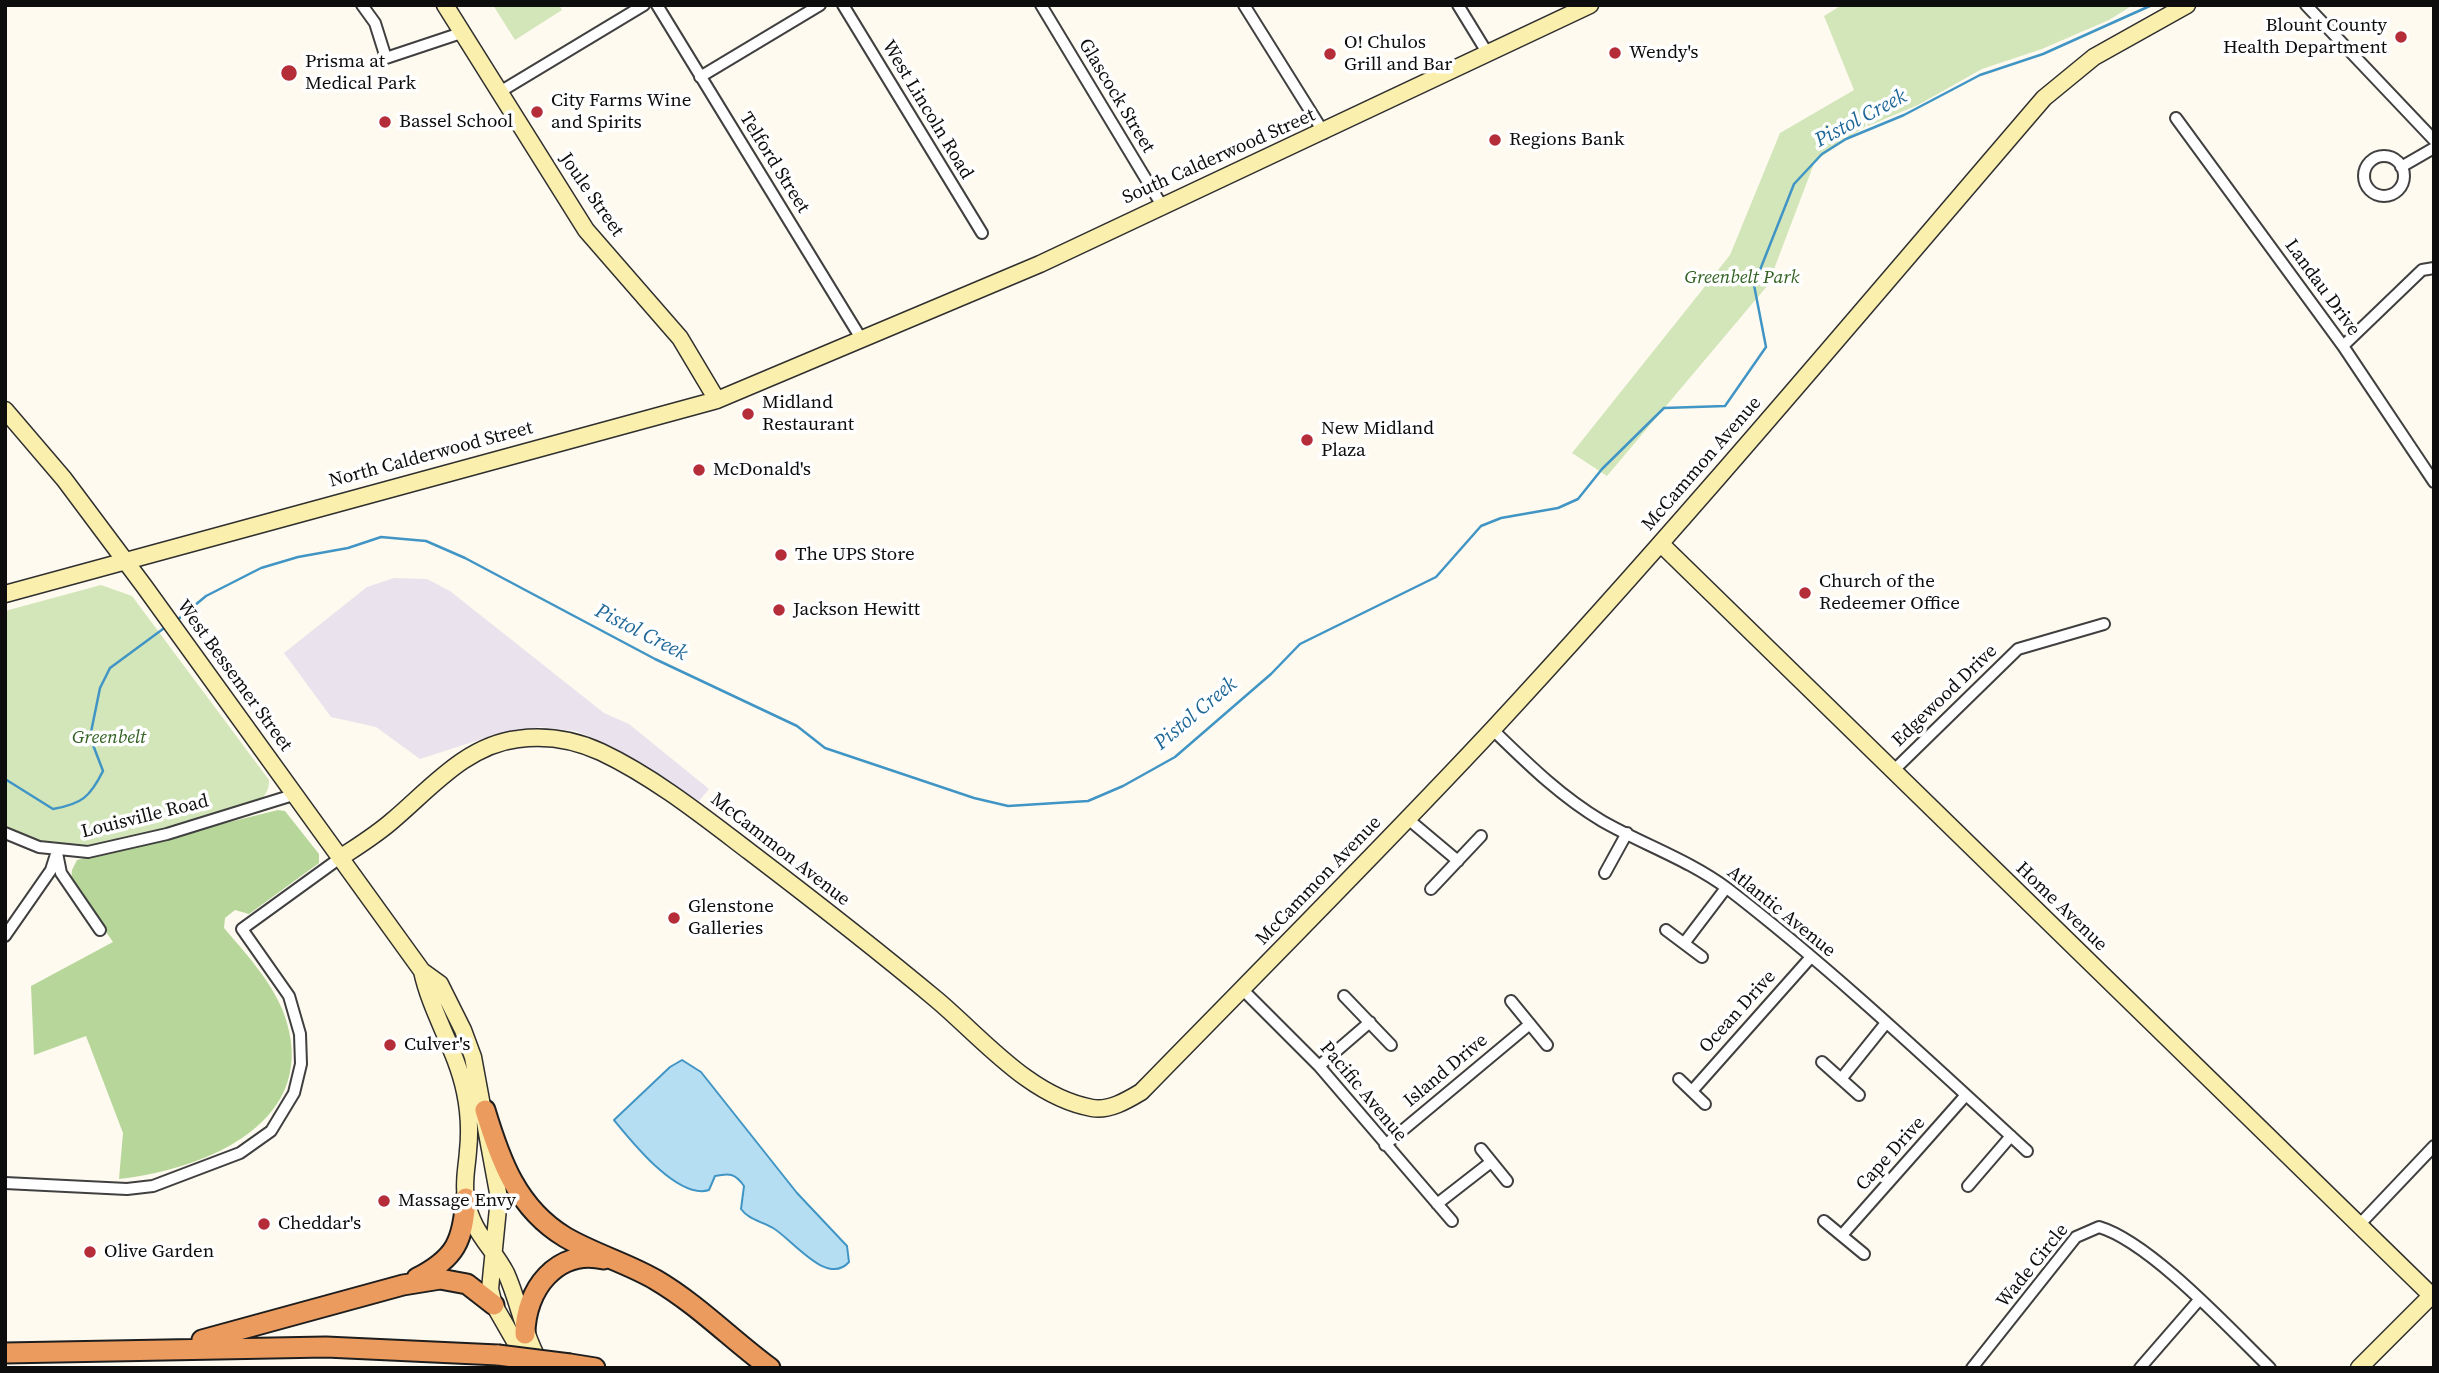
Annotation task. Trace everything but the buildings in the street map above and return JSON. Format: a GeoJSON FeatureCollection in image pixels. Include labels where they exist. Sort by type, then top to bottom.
{"type":"FeatureCollection","features":[{"type":"Feature","properties":{"kind":"highway"},"geometry":{"type":"LineString","coordinates":[[485,1110],[508,1176],[538,1215],[565,1236],[629,1266],[682,1298],[770,1368]]}},
{"type":"Feature","properties":{"kind":"highway"},"geometry":{"type":"LineString","coordinates":[[403,1285],[450,1256],[462,1233],[466,1198]]}},
{"type":"Feature","properties":{"kind":"highway"},"geometry":{"type":"LineString","coordinates":[[525,1334],[532,1295],[553,1269],[582,1257],[629,1266]]}},
{"type":"Feature","properties":{"kind":"highway"},"geometry":{"type":"LineString","coordinates":[[152,1350],[240,1332],[403,1285],[455,1280],[476,1289],[494,1305]]}},
{"type":"Feature","properties":{"kind":"highway"},"geometry":{"type":"LineString","coordinates":[[5,1353],[403,1348],[498,1355],[595,1368]]}},
{"type":"Feature","properties":{"kind":"street"},"geometry":{"type":"LineString","coordinates":[[362,5],[375,23],[386,58],[461,33]]}},
{"type":"Feature","properties":{"kind":"street","name":"Joule Street"},"geometry":{"type":"LineString","coordinates":[[444,5],[586,230],[680,338],[717,400]]}},
{"type":"Feature","properties":{"kind":"street"},"geometry":{"type":"LineString","coordinates":[[498,93],[644,5]]}},
{"type":"Feature","properties":{"kind":"street","name":"Telford Street"},"geometry":{"type":"LineString","coordinates":[[657,5],[862,340]]}},
{"type":"Feature","properties":{"kind":"street"},"geometry":{"type":"LineString","coordinates":[[700,77],[820,5]]}},
{"type":"Feature","properties":{"kind":"street","name":"West Lincoln Road"},"geometry":{"type":"LineString","coordinates":[[843,5],[982,233]]}},
{"type":"Feature","properties":{"kind":"street","name":"Glascock Street"},"geometry":{"type":"LineString","coordinates":[[1041,5],[1161,204]]}},
{"type":"Feature","properties":{"kind":"street"},"geometry":{"type":"LineString","coordinates":[[1244,5],[1324,133]]}},
{"type":"Feature","properties":{"kind":"street"},"geometry":{"type":"LineString","coordinates":[[1458,5],[1488,54]]}},
{"type":"Feature","properties":{"kind":"street","name":"South Calderwood Street"},"geometry":{"type":"LineString","coordinates":[[862,340],[1040,264],[1161,204],[1324,133],[1590,5]]}},
{"type":"Feature","properties":{"kind":"street","name":"McCammon Avenue"},"geometry":{"type":"LineString","coordinates":[[340,858],[389,824],[452,769],[481,750],[517,739],[545,737],[566,740],[601,752],[703,816],[938,1001],[1006,1061],[1069,1102],[1095,1109],[1123,1103],[1141,1092],[1243,990],[1493,730],[1661,544],[2044,98],[2094,57],[2187,5]]}},
{"type":"Feature","properties":{"kind":"street"},"geometry":{"type":"LineString","coordinates":[[2306,5],[2434,139]]}},
{"type":"Feature","properties":{"kind":"street","name":"Landau Drive"},"geometry":{"type":"LineString","coordinates":[[2176,118],[2343,346],[2434,482]]}},
{"type":"Feature","properties":{"kind":"street"},"geometry":{"type":"LineString","coordinates":[[2401,167],[2434,148]]}},
{"type":"Feature","properties":{"kind":"street"},"geometry":{"type":"LineString","coordinates":[[2343,346],[2422,270],[2434,268]]}},
{"type":"Feature","properties":{"kind":"street","name":"North Calderwood Street"},"geometry":{"type":"LineString","coordinates":[[5,594],[717,400],[862,340]]}},
{"type":"Feature","properties":{"kind":"street","name":"West Bessemer Street"},"geometry":{"type":"LineString","coordinates":[[5,411],[64,479],[422,971],[440,984],[463,1030],[485,1110],[499,1198],[498,1224],[491,1253],[490,1289],[494,1305],[530,1368]]}},
{"type":"Feature","properties":{"kind":"street","name":"Home Avenue"},"geometry":{"type":"LineString","coordinates":[[1661,544],[2432,1297]]}},
{"type":"Feature","properties":{"kind":"street","name":"Edgewood Drive"},"geometry":{"type":"LineString","coordinates":[[1892,772],[2018,649],[2104,624]]}},
{"type":"Feature","properties":{"kind":"street","name":"Atlantic Avenue"},"geometry":{"type":"LineString","coordinates":[[1493,730],[1554,789],[1606,823],[1673,855],[1726,888],[1811,957],[2027,1152]]}},
{"type":"Feature","properties":{"kind":"street","name":"Louisville Road"},"geometry":{"type":"LineString","coordinates":[[5,833],[24,843],[57,851],[88,852],[167,834],[293,795]]}},
{"type":"Feature","properties":{"kind":"street"},"geometry":{"type":"LineString","coordinates":[[1408,819],[1458,861]]}},
{"type":"Feature","properties":{"kind":"street"},"geometry":{"type":"LineString","coordinates":[[1605,873],[1627,833]]}},
{"type":"Feature","properties":{"kind":"street"},"geometry":{"type":"LineString","coordinates":[[1431,889],[1481,836]]}},
{"type":"Feature","properties":{"kind":"street"},"geometry":{"type":"LineString","coordinates":[[57,851],[61,873],[100,930]]}},
{"type":"Feature","properties":{"kind":"street"},"geometry":{"type":"LineString","coordinates":[[6,933],[51,870],[57,851]]}},
{"type":"Feature","properties":{"kind":"street"},"geometry":{"type":"LineString","coordinates":[[5,1184],[106,1188],[153,1186],[240,1153],[271,1131],[294,1093],[301,1064],[300,1034],[289,996],[242,929],[340,858]]}},
{"type":"Feature","properties":{"kind":"street"},"geometry":{"type":"LineString","coordinates":[[1685,942],[1726,888]]}},
{"type":"Feature","properties":{"kind":"street"},"geometry":{"type":"LineString","coordinates":[[1666,930],[1702,957]]}},
{"type":"Feature","properties":{"kind":"street","name":"Ocean Drive"},"geometry":{"type":"LineString","coordinates":[[1692,1091],[1811,957]]}},
{"type":"Feature","properties":{"kind":"street","name":"West Bessemer Street"},"geometry":{"type":"LineString","coordinates":[[422,971],[428,996],[449,1042],[465,1093],[469,1132],[466,1198],[476,1228],[506,1275],[525,1334],[543,1368]]}},
{"type":"Feature","properties":{"kind":"street","name":"Pacific Avenue"},"geometry":{"type":"LineString","coordinates":[[1243,990],[1319,1066],[1452,1221]]}},
{"type":"Feature","properties":{"kind":"street"},"geometry":{"type":"LineString","coordinates":[[1344,996],[1391,1045]]}},
{"type":"Feature","properties":{"kind":"street"},"geometry":{"type":"LineString","coordinates":[[1511,1001],[1547,1045]]}},
{"type":"Feature","properties":{"kind":"street"},"geometry":{"type":"LineString","coordinates":[[1319,1066],[1370,1022]]}},
{"type":"Feature","properties":{"kind":"street"},"geometry":{"type":"LineString","coordinates":[[1841,1079],[1886,1023]]}},
{"type":"Feature","properties":{"kind":"street","name":"Island Drive"},"geometry":{"type":"LineString","coordinates":[[1385,1145],[1530,1024]]}},
{"type":"Feature","properties":{"kind":"street"},"geometry":{"type":"LineString","coordinates":[[1822,1062],[1859,1095]]}},
{"type":"Feature","properties":{"kind":"street"},"geometry":{"type":"LineString","coordinates":[[1679,1079],[1705,1104]]}},
{"type":"Feature","properties":{"kind":"street","name":"Cape Drive"},"geometry":{"type":"LineString","coordinates":[[1842,1235],[1966,1095]]}},
{"type":"Feature","properties":{"kind":"street"},"geometry":{"type":"LineString","coordinates":[[1968,1186],[2011,1136]]}},
{"type":"Feature","properties":{"kind":"street"},"geometry":{"type":"LineString","coordinates":[[2360,1224],[2434,1146]]}},
{"type":"Feature","properties":{"kind":"street"},"geometry":{"type":"LineString","coordinates":[[1481,1149],[1507,1181]]}},
{"type":"Feature","properties":{"kind":"street"},"geometry":{"type":"LineString","coordinates":[[1437,1204],[1491,1162]]}},
{"type":"Feature","properties":{"kind":"street"},"geometry":{"type":"LineString","coordinates":[[1824,1221],[1864,1254]]}},
{"type":"Feature","properties":{"kind":"street","name":"Wade Circle"},"geometry":{"type":"LineString","coordinates":[[1972,1368],[2076,1237],[2099,1227],[2127,1238],[2199,1300],[2270,1368]]}},
{"type":"Feature","properties":{"kind":"street"},"geometry":{"type":"LineString","coordinates":[[2359,1368],[2432,1297]]}},
{"type":"Feature","properties":{"kind":"street"},"geometry":{"type":"LineString","coordinates":[[2140,1368],[2199,1300]]}},
{"type":"Feature","properties":{"kind":"shaded area"},"geometry":{"type":"Polygon","coordinates":[[[394,578],[427,579],[450,591],[604,713],[629,724],[709,789],[699,801],[598,740],[575,731],[540,727],[491,736],[420,759],[376,727],[331,717],[284,653],[367,587],[394,578]]]}},
{"type":"Feature","properties":{"kind":"green space"},"geometry":{"type":"Polygon","coordinates":[[[493,5],[559,5],[562,10],[515,40],[493,5]]]}},
{"type":"Feature","properties":{"kind":"green space","name":"Greenbelt Park"},"geometry":{"type":"Polygon","coordinates":[[[1842,5],[2133,5],[2109,20],[2042,49],[1982,69],[1918,105],[1868,126],[1861,111],[1866,126],[1815,161],[1768,285],[1607,476],[1572,453],[1730,255],[1780,133],[1854,90],[1824,16],[1842,5]]]}},
{"type":"Feature","properties":{"kind":"green space","name":"Greenbelt"},"geometry":{"type":"Polygon","coordinates":[[[101,585],[132,596],[269,780],[268,787],[258,802],[171,832],[105,849],[63,851],[43,847],[5,833],[5,611],[101,585]]]}},
{"type":"Feature","properties":{"kind":"green space"},"geometry":{"type":"Polygon","coordinates":[[[278,810],[285,811],[319,854],[319,863],[249,914],[235,910],[225,918],[224,928],[264,978],[283,1011],[292,1049],[287,1082],[273,1110],[250,1132],[221,1150],[188,1164],[119,1179],[123,1133],[86,1036],[34,1055],[31,986],[113,942],[71,881],[72,870],[77,860],[278,810]]]}},
{"type":"Feature","properties":{"kind":"water"},"geometry":{"type":"Polygon","coordinates":[[[682,1060],[701,1072],[797,1193],[847,1246],[849,1262],[840,1268],[831,1269],[820,1265],[773,1228],[748,1216],[741,1209],[744,1186],[735,1176],[715,1176],[709,1190],[697,1191],[670,1178],[622,1130],[614,1120],[670,1067],[682,1060]]]}},
{"type":"Feature","properties":{"kind":"waterway","name":"Pistol Creek"},"geometry":{"type":"LineString","coordinates":[[176,621],[206,596],[261,568],[298,557],[348,548],[381,537],[426,541],[465,558],[655,659],[797,726],[825,748],[974,798],[1008,806],[1088,801],[1123,786],[1175,757],[1271,674],[1300,644],[1436,577],[1481,526],[1501,518],[1558,508],[1578,499],[1602,469],[1664,408],[1725,406],[1766,347],[1754,285],[1794,184],[1822,154],[1846,139],[1904,115],[1980,75],[2043,54],[2152,5]]}},
{"type":"Feature","properties":{"kind":"waterway","name":"Pistol Creek"},"geometry":{"type":"LineString","coordinates":[[5,779],[53,809],[71,805],[84,798],[103,771],[90,737],[100,688],[110,668],[167,626]]}},
{"type":"Feature","properties":{"kind":"place","name":"Blount County Health Department"},"geometry":{"type":"Point","coordinates":[2401,37]}},
{"type":"Feature","properties":{"kind":"place","name":"Wendy's"},"geometry":{"type":"Point","coordinates":[1615,53]}},
{"type":"Feature","properties":{"kind":"place","name":"O! Chulos Grill and Bar"},"geometry":{"type":"Point","coordinates":[1330,54]}},
{"type":"Feature","properties":{"kind":"place","name":"Prisma at Medical Park"},"geometry":{"type":"Point","coordinates":[289,73]}},
{"type":"Feature","properties":{"kind":"place","name":"City Farms Wine and Spirits"},"geometry":{"type":"Point","coordinates":[537,112]}},
{"type":"Feature","properties":{"kind":"place","name":"Bassel School"},"geometry":{"type":"Point","coordinates":[385,122]}},
{"type":"Feature","properties":{"kind":"place","name":"Regions Bank"},"geometry":{"type":"Point","coordinates":[1495,140]}},
{"type":"Feature","properties":{"kind":"place","name":"Midland Restaurant"},"geometry":{"type":"Point","coordinates":[748,414]}},
{"type":"Feature","properties":{"kind":"place","name":"New Midland Plaza"},"geometry":{"type":"Point","coordinates":[1307,440]}},
{"type":"Feature","properties":{"kind":"place","name":"McDonald's"},"geometry":{"type":"Point","coordinates":[699,470]}},
{"type":"Feature","properties":{"kind":"place","name":"The UPS Store"},"geometry":{"type":"Point","coordinates":[781,555]}},
{"type":"Feature","properties":{"kind":"place","name":"Church of the Redeemer Office"},"geometry":{"type":"Point","coordinates":[1805,593]}},
{"type":"Feature","properties":{"kind":"place","name":"Jackson Hewitt"},"geometry":{"type":"Point","coordinates":[779,610]}},
{"type":"Feature","properties":{"kind":"place","name":"Glenstone Galleries"},"geometry":{"type":"Point","coordinates":[674,918]}},
{"type":"Feature","properties":{"kind":"place","name":"Culver's"},"geometry":{"type":"Point","coordinates":[390,1045]}},
{"type":"Feature","properties":{"kind":"place","name":"Massage Envy"},"geometry":{"type":"Point","coordinates":[384,1201]}},
{"type":"Feature","properties":{"kind":"place","name":"Cheddar's"},"geometry":{"type":"Point","coordinates":[264,1224]}},
{"type":"Feature","properties":{"kind":"place","name":"Olive Garden"},"geometry":{"type":"Point","coordinates":[90,1252]}}]}
